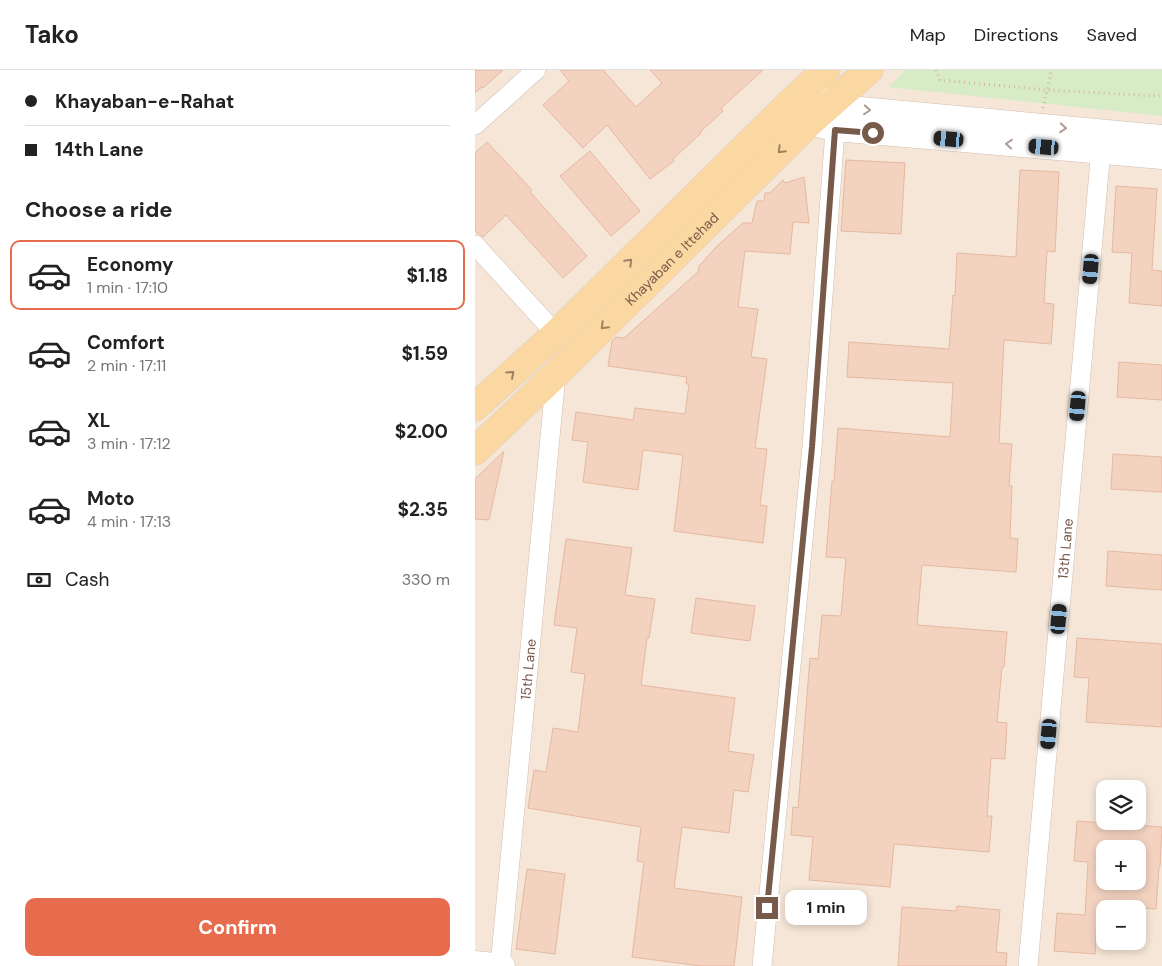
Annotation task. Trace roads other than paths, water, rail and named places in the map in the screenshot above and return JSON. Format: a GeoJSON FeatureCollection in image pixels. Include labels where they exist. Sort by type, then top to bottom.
{"type":"FeatureCollection","features":[{"type":"Feature","properties":{"kind":"main road","name":"Khayaban e Ittehad"},"geometry":{"type":"LineString","coordinates":[[475,450],[827,116],[869,70]]}},
{"type":"Feature","properties":{"kind":"main road","name":"Khayaban e Ittehad"},"geometry":{"type":"LineString","coordinates":[[475,407],[556,334],[808,86]]}},
{"type":"Feature","properties":{"kind":"street"},"geometry":{"type":"LineString","coordinates":[[475,125],[536,70]]}},
{"type":"Feature","properties":{"kind":"street"},"geometry":{"type":"LineString","coordinates":[[761,966],[812,447],[827,116],[808,86]]}},
{"type":"Feature","properties":{"kind":"street"},"geometry":{"type":"LineString","coordinates":[[827,116],[1039,126],[1162,157]]}},
{"type":"Feature","properties":{"kind":"street"},"geometry":{"type":"LineString","coordinates":[[827,116],[1102,142],[1162,137]]}},
{"type":"Feature","properties":{"kind":"street","name":"13th Lane"},"geometry":{"type":"LineString","coordinates":[[1028,966],[1102,142]]}},
{"type":"Feature","properties":{"kind":"street"},"geometry":{"type":"LineString","coordinates":[[475,245],[556,334]]}},
{"type":"Feature","properties":{"kind":"street","name":"15th Lane"},"geometry":{"type":"LineString","coordinates":[[501,966],[556,374]]}},
{"type":"Feature","properties":{"kind":"street"},"geometry":{"type":"LineString","coordinates":[[475,964],[501,966]]}}]}
